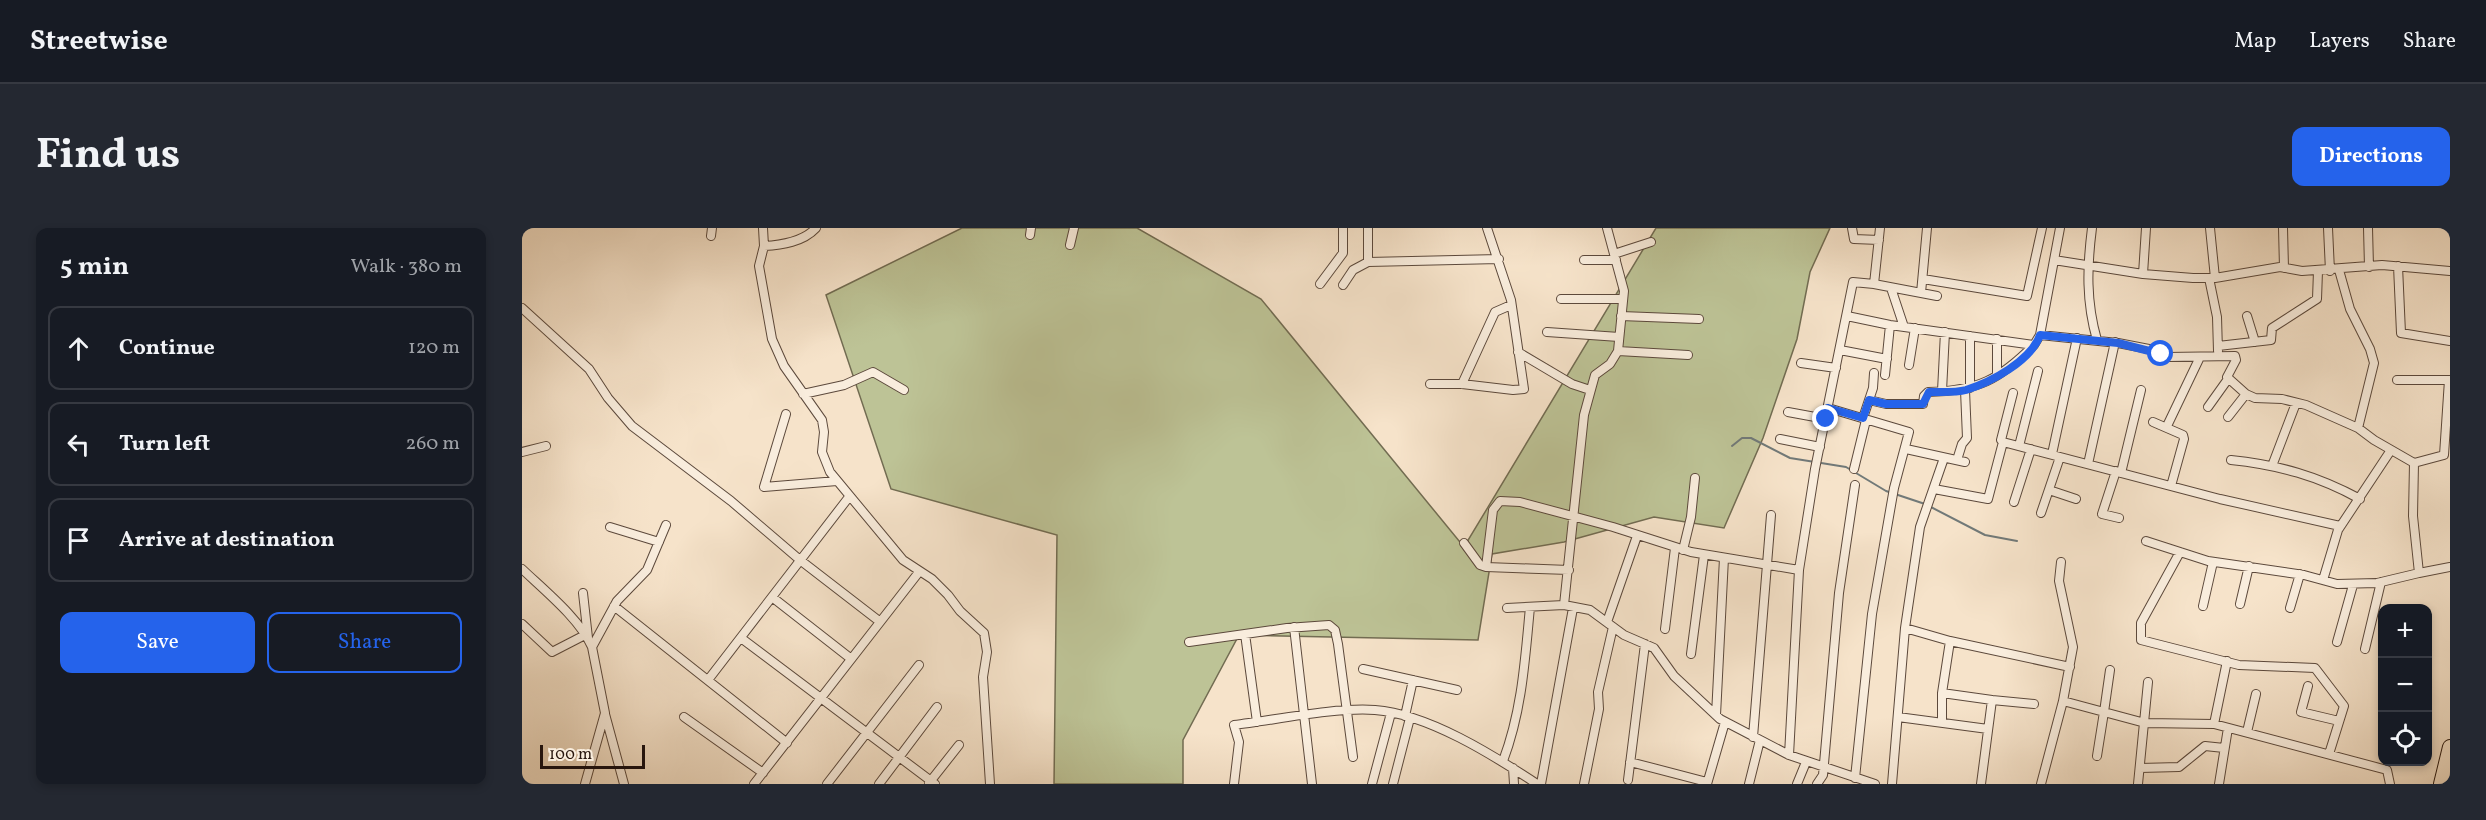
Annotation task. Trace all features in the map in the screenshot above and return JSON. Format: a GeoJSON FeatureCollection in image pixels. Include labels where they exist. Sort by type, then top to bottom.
{"type":"FeatureCollection","features":[{"type":"Feature","properties":{"kind":"highway"},"geometry":{"type":"LineString","coordinates":[[2441,784],[2450,747]]}},
{"type":"Feature","properties":{"kind":"street"},"geometry":{"type":"LineString","coordinates":[[763,228],[764,246],[759,266],[772,339],[784,366],[822,420],[823,459],[849,497],[903,560],[938,584],[960,611],[984,633],[987,652],[983,677],[990,784]]}},
{"type":"Feature","properties":{"kind":"street"},"geometry":{"type":"LineString","coordinates":[[764,246],[781,245],[803,237],[816,228]]}},
{"type":"Feature","properties":{"kind":"street"},"geometry":{"type":"LineString","coordinates":[[1071,245],[1074,228]]}},
{"type":"Feature","properties":{"kind":"street"},"geometry":{"type":"LineString","coordinates":[[1320,284],[1343,253],[1343,228]]}},
{"type":"Feature","properties":{"kind":"street"},"geometry":{"type":"LineString","coordinates":[[1368,228],[1368,261]]}},
{"type":"Feature","properties":{"kind":"street"},"geometry":{"type":"LineString","coordinates":[[1430,384],[1524,389],[1511,305],[1499,259],[1487,228]]}},
{"type":"Feature","properties":{"kind":"street"},"geometry":{"type":"LineString","coordinates":[[1564,605],[1584,415],[1595,375],[1610,364],[1618,351],[1624,291],[1607,228]]}},
{"type":"Feature","properties":{"kind":"street"},"geometry":{"type":"LineString","coordinates":[[1852,228],[1854,239],[1879,240]]}},
{"type":"Feature","properties":{"kind":"street"},"geometry":{"type":"LineString","coordinates":[[1874,284],[1880,228]]}},
{"type":"Feature","properties":{"kind":"street"},"geometry":{"type":"LineString","coordinates":[[1921,293],[1927,228]]}},
{"type":"Feature","properties":{"kind":"street"},"geometry":{"type":"LineString","coordinates":[[1923,279],[2027,296],[2042,228]]}},
{"type":"Feature","properties":{"kind":"street"},"geometry":{"type":"LineString","coordinates":[[1869,400],[1886,404],[1923,404],[1929,392],[1967,389],[2010,368],[2034,345],[2040,335],[2060,228]]}},
{"type":"Feature","properties":{"kind":"street"},"geometry":{"type":"LineString","coordinates":[[2092,228],[2088,265],[2089,307],[2097,340]]}},
{"type":"Feature","properties":{"kind":"street"},"geometry":{"type":"LineString","coordinates":[[2143,274],[2146,228]]}},
{"type":"Feature","properties":{"kind":"street"},"geometry":{"type":"LineString","coordinates":[[2210,228],[2218,356]]}},
{"type":"Feature","properties":{"kind":"street"},"geometry":{"type":"LineString","coordinates":[[2283,228],[2284,268]]}},
{"type":"Feature","properties":{"kind":"street"},"geometry":{"type":"LineString","coordinates":[[2328,228],[2330,271]]}},
{"type":"Feature","properties":{"kind":"street"},"geometry":{"type":"LineString","coordinates":[[2368,228],[2369,267]]}},
{"type":"Feature","properties":{"kind":"street"},"geometry":{"type":"LineString","coordinates":[[1584,260],[1615,257],[1651,242]]}},
{"type":"Feature","properties":{"kind":"street"},"geometry":{"type":"LineString","coordinates":[[1343,285],[1353,270],[1368,261],[1499,259]]}},
{"type":"Feature","properties":{"kind":"street"},"geometry":{"type":"LineString","coordinates":[[2036,262],[2088,265],[2143,274],[2212,278],[2284,268],[2330,271],[2398,266],[2450,272]]}},
{"type":"Feature","properties":{"kind":"street"},"geometry":{"type":"LineString","coordinates":[[2398,266],[2401,333],[2450,341]]}},
{"type":"Feature","properties":{"kind":"street"},"geometry":{"type":"LineString","coordinates":[[2339,270],[2350,309],[2370,349],[2374,363],[2358,428]]}},
{"type":"Feature","properties":{"kind":"street"},"geometry":{"type":"LineString","coordinates":[[2218,346],[2271,340],[2272,328],[2317,298],[2318,271]]}},
{"type":"Feature","properties":{"kind":"street"},"geometry":{"type":"LineString","coordinates":[[1789,755],[1799,570],[1815,469],[1853,282],[1937,296]]}},
{"type":"Feature","properties":{"kind":"street"},"geometry":{"type":"LineString","coordinates":[[1891,288],[1904,327]]}},
{"type":"Feature","properties":{"kind":"street"},"geometry":{"type":"LineString","coordinates":[[1561,299],[1623,299]]}},
{"type":"Feature","properties":{"kind":"street"},"geometry":{"type":"LineString","coordinates":[[1462,384],[1495,312],[1511,305]]}},
{"type":"Feature","properties":{"kind":"street"},"geometry":{"type":"LineString","coordinates":[[522,308],[589,369],[608,398],[632,426],[731,501],[800,560],[879,621]]}},
{"type":"Feature","properties":{"kind":"street"},"geometry":{"type":"LineString","coordinates":[[1847,315],[1890,325],[2034,345]]}},
{"type":"Feature","properties":{"kind":"street"},"geometry":{"type":"LineString","coordinates":[[1621,316],[1699,319]]}},
{"type":"Feature","properties":{"kind":"street"},"geometry":{"type":"LineString","coordinates":[[2247,316],[2255,342]]}},
{"type":"Feature","properties":{"kind":"street"},"geometry":{"type":"LineString","coordinates":[[1885,375],[1890,325]]}},
{"type":"Feature","properties":{"kind":"street"},"geometry":{"type":"LineString","coordinates":[[1909,364],[1915,328]]}},
{"type":"Feature","properties":{"kind":"street"},"geometry":{"type":"LineString","coordinates":[[1547,332],[1619,337]]}},
{"type":"Feature","properties":{"kind":"street"},"geometry":{"type":"LineString","coordinates":[[1942,392],[1945,332]]}},
{"type":"Feature","properties":{"kind":"street"},"geometry":{"type":"LineString","coordinates":[[2040,335],[2115,342],[2154,350],[2167,357],[2237,358],[2228,379],[2208,407]]}},
{"type":"Feature","properties":{"kind":"street"},"geometry":{"type":"LineString","coordinates":[[1906,449],[1961,461],[1962,444],[1967,438],[1970,336]]}},
{"type":"Feature","properties":{"kind":"street"},"geometry":{"type":"LineString","coordinates":[[2041,513],[2056,456],[2077,338]]}},
{"type":"Feature","properties":{"kind":"street"},"geometry":{"type":"LineString","coordinates":[[1997,339],[1997,375]]}},
{"type":"Feature","properties":{"kind":"street"},"geometry":{"type":"LineString","coordinates":[[2088,464],[2115,342]]}},
{"type":"Feature","properties":{"kind":"street"},"geometry":{"type":"LineString","coordinates":[[1840,350],[1887,359]]}},
{"type":"Feature","properties":{"kind":"street"},"geometry":{"type":"LineString","coordinates":[[1618,351],[1688,356]]}},
{"type":"Feature","properties":{"kind":"street"},"geometry":{"type":"LineString","coordinates":[[1518,352],[1572,384],[1590,390]]}},
{"type":"Feature","properties":{"kind":"street"},"geometry":{"type":"LineString","coordinates":[[2167,426],[2200,357]]}},
{"type":"Feature","properties":{"kind":"street"},"geometry":{"type":"LineString","coordinates":[[1801,363],[1836,368]]}},
{"type":"Feature","properties":{"kind":"street"},"geometry":{"type":"LineString","coordinates":[[2019,446],[2038,371]]}},
{"type":"Feature","properties":{"kind":"street"},"geometry":{"type":"LineString","coordinates":[[803,394],[844,385],[873,372],[904,390]]}},
{"type":"Feature","properties":{"kind":"street"},"geometry":{"type":"LineString","coordinates":[[1854,469],[1874,374]]}},
{"type":"Feature","properties":{"kind":"street"},"geometry":{"type":"LineString","coordinates":[[2228,379],[2246,394],[2255,398],[2296,402],[2332,415],[2358,428],[2414,463],[2444,455],[2449,380],[2397,380]]}},
{"type":"Feature","properties":{"kind":"street"},"geometry":{"type":"LineString","coordinates":[[2119,518],[2102,514],[2119,472],[2141,390]]}},
{"type":"Feature","properties":{"kind":"street"},"geometry":{"type":"LineString","coordinates":[[1934,489],[1988,499],[2013,393]]}},
{"type":"Feature","properties":{"kind":"street"},"geometry":{"type":"LineString","coordinates":[[2228,417],[2246,394]]}},
{"type":"Feature","properties":{"kind":"street"},"geometry":{"type":"LineString","coordinates":[[2272,466],[2296,402]]}},
{"type":"Feature","properties":{"kind":"street"},"geometry":{"type":"LineString","coordinates":[[1828,408],[1909,432],[1892,497],[1872,614],[1855,778]]}},
{"type":"Feature","properties":{"kind":"street"},"geometry":{"type":"LineString","coordinates":[[1788,412],[1826,419]]}},
{"type":"Feature","properties":{"kind":"street"},"geometry":{"type":"LineString","coordinates":[[786,414],[764,487],[837,481]]}},
{"type":"Feature","properties":{"kind":"street"},"geometry":{"type":"LineString","coordinates":[[2153,422],[2167,426],[2183,435],[2184,439],[2171,486]]}},
{"type":"Feature","properties":{"kind":"street"},"geometry":{"type":"LineString","coordinates":[[1780,439],[1820,447]]}},
{"type":"Feature","properties":{"kind":"street"},"geometry":{"type":"LineString","coordinates":[[2003,442],[2171,486],[2340,526]]}},
{"type":"Feature","properties":{"kind":"street"},"geometry":{"type":"LineString","coordinates":[[522,452],[546,446]]}},
{"type":"Feature","properties":{"kind":"street"},"geometry":{"type":"LineString","coordinates":[[2014,502],[2031,449]]}},
{"type":"Feature","properties":{"kind":"street"},"geometry":{"type":"LineString","coordinates":[[2323,580],[2340,526],[2391,450]]}},
{"type":"Feature","properties":{"kind":"street"},"geometry":{"type":"LineString","coordinates":[[1892,784],[1905,628],[1927,505],[1944,458]]}},
{"type":"Feature","properties":{"kind":"street"},"geometry":{"type":"LineString","coordinates":[[2231,460],[2272,466],[2327,481],[2360,499]]}},
{"type":"Feature","properties":{"kind":"street"},"geometry":{"type":"LineString","coordinates":[[2414,463],[2413,516],[2419,573]]}},
{"type":"Feature","properties":{"kind":"street"},"geometry":{"type":"LineString","coordinates":[[1665,629],[1679,549],[1691,517],[1695,478]]}},
{"type":"Feature","properties":{"kind":"street"},"geometry":{"type":"LineString","coordinates":[[1817,784],[1823,775],[1839,593],[1855,485]]}},
{"type":"Feature","properties":{"kind":"street"},"geometry":{"type":"LineString","coordinates":[[2049,489],[2076,499]]}},
{"type":"Feature","properties":{"kind":"street"},"geometry":{"type":"LineString","coordinates":[[708,680],[849,497]]}},
{"type":"Feature","properties":{"kind":"street"},"geometry":{"type":"LineString","coordinates":[[1486,567],[1496,503],[1520,502],[1614,526],[1679,549],[1799,570]]}},
{"type":"Feature","properties":{"kind":"street"},"geometry":{"type":"LineString","coordinates":[[1749,784],[1756,739],[1771,515]]}},
{"type":"Feature","properties":{"kind":"street"},"geometry":{"type":"LineString","coordinates":[[592,647],[614,606],[647,570],[666,525]]}},
{"type":"Feature","properties":{"kind":"street"},"geometry":{"type":"LineString","coordinates":[[610,527],[659,542]]}},
{"type":"Feature","properties":{"kind":"street"},"geometry":{"type":"LineString","coordinates":[[1584,784],[1599,709],[1598,692],[1610,624],[1637,536]]}},
{"type":"Feature","properties":{"kind":"street"},"geometry":{"type":"LineString","coordinates":[[2146,541],[2213,562],[2300,574],[2337,584],[2382,582],[2450,567]]}},
{"type":"Feature","properties":{"kind":"street"},"geometry":{"type":"LineString","coordinates":[[1464,543],[1480,565],[1486,567],[1569,570]]}},
{"type":"Feature","properties":{"kind":"street"},"geometry":{"type":"LineString","coordinates":[[2180,552],[2141,623],[2141,640],[2239,664],[2315,668],[2344,706],[2329,754]]}},
{"type":"Feature","properties":{"kind":"street"},"geometry":{"type":"LineString","coordinates":[[1691,654],[1704,555]]}},
{"type":"Feature","properties":{"kind":"street"},"geometry":{"type":"LineString","coordinates":[[1716,715],[1724,558]]}},
{"type":"Feature","properties":{"kind":"street"},"geometry":{"type":"LineString","coordinates":[[2041,784],[2063,701],[2073,647],[2059,581],[2061,562]]}},
{"type":"Feature","properties":{"kind":"street"},"geometry":{"type":"LineString","coordinates":[[2203,606],[2213,562]]}},
{"type":"Feature","properties":{"kind":"street"},"geometry":{"type":"LineString","coordinates":[[2240,604],[2248,566]]}},
{"type":"Feature","properties":{"kind":"street"},"geometry":{"type":"LineString","coordinates":[[522,569],[548,592],[587,636],[592,647],[605,713],[624,784]]}},
{"type":"Feature","properties":{"kind":"street"},"geometry":{"type":"LineString","coordinates":[[754,784],[919,572]]}},
{"type":"Feature","properties":{"kind":"street"},"geometry":{"type":"LineString","coordinates":[[2290,608],[2300,574]]}},
{"type":"Feature","properties":{"kind":"street"},"geometry":{"type":"LineString","coordinates":[[2366,649],[2382,582]]}},
{"type":"Feature","properties":{"kind":"street"},"geometry":{"type":"LineString","coordinates":[[2337,642],[2354,585]]}},
{"type":"Feature","properties":{"kind":"street"},"geometry":{"type":"LineString","coordinates":[[583,593],[587,636]]}},
{"type":"Feature","properties":{"kind":"street"},"geometry":{"type":"LineString","coordinates":[[772,597],[850,658]]}},
{"type":"Feature","properties":{"kind":"street"},"geometry":{"type":"LineString","coordinates":[[1507,608],[1564,605],[1590,610],[1610,624],[1654,648],[1674,676],[1725,722],[1789,755],[1875,784]]}},
{"type":"Feature","properties":{"kind":"street"},"geometry":{"type":"LineString","coordinates":[[614,606],[787,743]]}},
{"type":"Feature","properties":{"kind":"street"},"geometry":{"type":"LineString","coordinates":[[1503,761],[1515,730],[1521,699],[1530,607]]}},
{"type":"Feature","properties":{"kind":"street"},"geometry":{"type":"LineString","coordinates":[[1234,784],[1239,742],[1234,725],[1365,709],[1407,717],[1503,761],[1539,784],[1573,608]]}},
{"type":"Feature","properties":{"kind":"street"},"geometry":{"type":"LineString","coordinates":[[522,624],[552,652],[587,636]]}},
{"type":"Feature","properties":{"kind":"street"},"geometry":{"type":"LineString","coordinates":[[1190,642],[1294,627],[1329,625],[1335,630],[1353,757]]}},
{"type":"Feature","properties":{"kind":"street"},"geometry":{"type":"LineString","coordinates":[[1294,627],[1312,784]]}},
{"type":"Feature","properties":{"kind":"street"},"geometry":{"type":"LineString","coordinates":[[1905,628],[1950,641],[2070,667]]}},
{"type":"Feature","properties":{"kind":"street"},"geometry":{"type":"LineString","coordinates":[[1245,634],[1257,722]]}},
{"type":"Feature","properties":{"kind":"street"},"geometry":{"type":"LineString","coordinates":[[741,638],[932,783],[959,745]]}},
{"type":"Feature","properties":{"kind":"street"},"geometry":{"type":"LineString","coordinates":[[1942,722],[1942,693],[1950,641]]}},
{"type":"Feature","properties":{"kind":"street"},"geometry":{"type":"LineString","coordinates":[[1628,780],[1646,644]]}},
{"type":"Feature","properties":{"kind":"street"},"geometry":{"type":"LineString","coordinates":[[2214,724],[2226,661]]}},
{"type":"Feature","properties":{"kind":"street"},"geometry":{"type":"LineString","coordinates":[[827,784],[919,665]]}},
{"type":"Feature","properties":{"kind":"street"},"geometry":{"type":"LineString","coordinates":[[1362,669],[1457,690]]}},
{"type":"Feature","properties":{"kind":"street"},"geometry":{"type":"LineString","coordinates":[[2097,756],[2110,670]]}},
{"type":"Feature","properties":{"kind":"street"},"geometry":{"type":"LineString","coordinates":[[1393,784],[1413,680]]}},
{"type":"Feature","properties":{"kind":"street"},"geometry":{"type":"LineString","coordinates":[[2138,784],[2148,682]]}},
{"type":"Feature","properties":{"kind":"street"},"geometry":{"type":"LineString","coordinates":[[2308,686],[2301,712],[2339,721]]}},
{"type":"Feature","properties":{"kind":"street"},"geometry":{"type":"LineString","coordinates":[[1942,693],[2034,705]]}},
{"type":"Feature","properties":{"kind":"street"},"geometry":{"type":"LineString","coordinates":[[2247,732],[2256,694]]}},
{"type":"Feature","properties":{"kind":"street"},"geometry":{"type":"LineString","coordinates":[[1981,784],[1992,700]]}},
{"type":"Feature","properties":{"kind":"street"},"geometry":{"type":"LineString","coordinates":[[2063,701],[2145,723],[2214,724],[2247,732],[2387,770],[2390,784]]}},
{"type":"Feature","properties":{"kind":"street"},"geometry":{"type":"LineString","coordinates":[[879,784],[937,707]]}},
{"type":"Feature","properties":{"kind":"street"},"geometry":{"type":"LineString","coordinates":[[585,784],[605,713]]}},
{"type":"Feature","properties":{"kind":"street"},"geometry":{"type":"LineString","coordinates":[[1372,784],[1391,713]]}},
{"type":"Feature","properties":{"kind":"street"},"geometry":{"type":"LineString","coordinates":[[684,717],[763,774]]}},
{"type":"Feature","properties":{"kind":"street"},"geometry":{"type":"LineString","coordinates":[[1898,717],[1988,729]]}},
{"type":"Feature","properties":{"kind":"street"},"geometry":{"type":"LineString","coordinates":[[1630,762],[1707,783],[1725,722]]}},
{"type":"Feature","properties":{"kind":"street"},"geometry":{"type":"LineString","coordinates":[[2219,784],[2228,728]]}},
{"type":"Feature","properties":{"kind":"street"},"geometry":{"type":"LineString","coordinates":[[2140,768],[2172,769],[2179,767],[2205,746],[2224,748]]}},
{"type":"Feature","properties":{"kind":"street"},"geometry":{"type":"LineString","coordinates":[[1797,784],[1806,762]]}},
{"type":"Feature","properties":{"kind":"street"},"geometry":{"type":"LineString","coordinates":[[1513,768],[1514,784]]}},
{"type":"Feature","properties":{"kind":"green space"},"geometry":{"type":"Polygon","coordinates":[[[962,228],[1137,228],[1261,299],[1464,547],[1656,228],[1830,228],[1810,272],[1797,339],[1763,438],[1724,528],[1654,517],[1564,542],[1492,554],[1478,640],[1239,635],[1183,740],[1183,784],[1054,784],[1057,535],[891,489],[826,295],[962,228]]]}},
{"type":"Feature","properties":{"kind":"waterway"},"geometry":{"type":"LineString","coordinates":[[1732,446],[1742,438],[1751,438],[1790,458],[1846,467],[1886,491],[1925,504],[1985,535],[2017,541]]}},
{"type":"Feature","properties":{"kind":"route"},"geometry":{"type":"LineString","coordinates":[[1826,419],[1828,408],[1863,418],[1869,400],[1886,404],[1923,404],[1924,396],[1929,392],[1967,390],[2010,368],[2037,342],[2040,335],[2102,340],[2154,350],[2161,354]]}}]}
